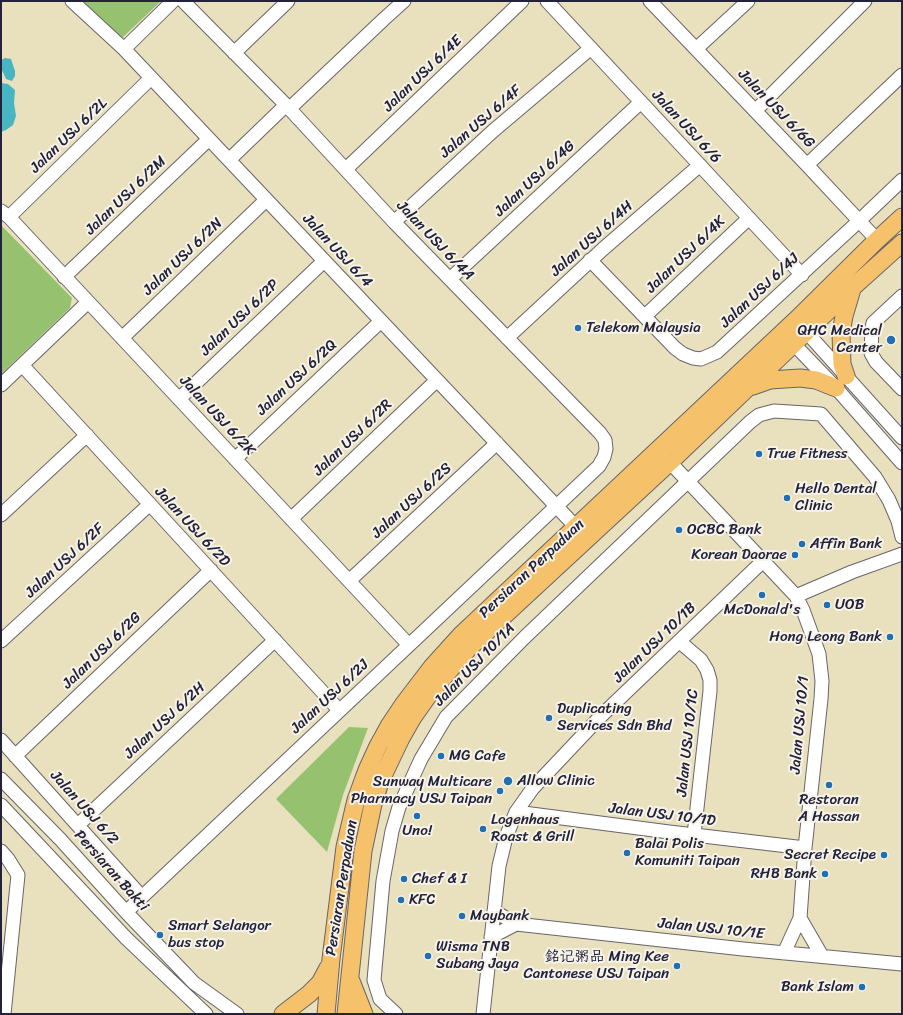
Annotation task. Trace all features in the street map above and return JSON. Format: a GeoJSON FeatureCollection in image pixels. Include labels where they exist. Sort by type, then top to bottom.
{"type":"FeatureCollection","features":[{"type":"Feature","properties":{"kind":"main road","name":"Persiaran Perpaduan"},"geometry":{"type":"LineString","coordinates":[[802,326],[876,240],[902,217]]}},
{"type":"Feature","properties":{"kind":"main road","name":"Persiaran Perpaduan"},"geometry":{"type":"LineString","coordinates":[[346,1014],[363,851],[372,804],[392,756],[414,717],[435,687],[468,649],[664,456],[802,326],[853,287],[901,246]]}},
{"type":"Feature","properties":{"kind":"main road"},"geometry":{"type":"LineString","coordinates":[[749,387],[770,380],[800,378],[841,382],[841,333],[844,316],[853,287]]}},
{"type":"Feature","properties":{"kind":"main road","name":"Persiaran Perpaduan"},"geometry":{"type":"LineString","coordinates":[[326,1014],[331,959],[345,847],[355,806],[367,770],[389,726],[418,684],[446,651],[576,527],[749,387],[789,338]]}},
{"type":"Feature","properties":{"kind":"main road"},"geometry":{"type":"LineString","coordinates":[[283,1014],[309,994],[320,983],[325,976],[331,959]]}},
{"type":"Feature","properties":{"kind":"main road"},"geometry":{"type":"LineString","coordinates":[[349,976],[364,1014]]}},
{"type":"Feature","properties":{"kind":"street","name":"Jalan USJ 6/4"},"geometry":{"type":"LineString","coordinates":[[72,1],[124,49],[576,527]]}},
{"type":"Feature","properties":{"kind":"street"},"geometry":{"type":"LineString","coordinates":[[124,49],[173,1]]}},
{"type":"Feature","properties":{"kind":"street","name":"Jalan USJ 6/4A"},"geometry":{"type":"LineString","coordinates":[[183,1],[288,107],[394,222],[600,433],[605,440],[606,449],[599,466],[556,505]]}},
{"type":"Feature","properties":{"kind":"street"},"geometry":{"type":"LineString","coordinates":[[234,53],[288,1]]}},
{"type":"Feature","properties":{"kind":"street"},"geometry":{"type":"LineString","coordinates":[[229,160],[404,1]]}},
{"type":"Feature","properties":{"kind":"street","name":"Jalan USJ 6/4E"},"geometry":{"type":"LineString","coordinates":[[346,169],[522,1]]}},
{"type":"Feature","properties":{"kind":"street","name":"Jalan USJ 6/6"},"geometry":{"type":"LineString","coordinates":[[547,1],[802,275]]}},
{"type":"Feature","properties":{"kind":"street","name":"Jalan USJ 6/6G"},"geometry":{"type":"LineString","coordinates":[[650,1],[807,165],[876,240]]}},
{"type":"Feature","properties":{"kind":"street"},"geometry":{"type":"LineString","coordinates":[[696,49],[748,1]]}},
{"type":"Feature","properties":{"kind":"street"},"geometry":{"type":"LineString","coordinates":[[755,111],[865,1]]}},
{"type":"Feature","properties":{"kind":"street","name":"Jalan USJ 6/4F"},"geometry":{"type":"LineString","coordinates":[[394,222],[493,131],[591,48]]}},
{"type":"Feature","properties":{"kind":"street"},"geometry":{"type":"LineString","coordinates":[[807,165],[902,75]]}},
{"type":"Feature","properties":{"kind":"street","name":"Jalan USJ 6/2L"},"geometry":{"type":"LineString","coordinates":[[5,214],[151,78]]}},
{"type":"Feature","properties":{"kind":"street","name":"Jalan USJ 6/4G"},"geometry":{"type":"LineString","coordinates":[[450,279],[641,102]]}},
{"type":"Feature","properties":{"kind":"street","name":"Jalan USJ 6/2M"},"geometry":{"type":"LineString","coordinates":[[64,277],[209,139]]}},
{"type":"Feature","properties":{"kind":"street","name":"Jalan USJ 6/4H"},"geometry":{"type":"LineString","coordinates":[[507,338],[590,260],[700,166]]}},
{"type":"Feature","properties":{"kind":"street","name":"Jalan USJ 6/4J"},"geometry":{"type":"LineString","coordinates":[[590,260],[675,348],[688,356],[701,359],[717,352],[802,275],[902,180]]}},
{"type":"Feature","properties":{"kind":"street","name":"Jalan USJ 6/2N"},"geometry":{"type":"LineString","coordinates":[[122,338],[266,200]]}},
{"type":"Feature","properties":{"kind":"street","name":"Jalan USJ 6/2K"},"geometry":{"type":"LineString","coordinates":[[5,214],[408,644]]}},
{"type":"Feature","properties":{"kind":"street","name":"Jalan USJ 6/4K"},"geometry":{"type":"LineString","coordinates":[[645,316],[749,218]]}},
{"type":"Feature","properties":{"kind":"street","name":"Jalan USJ 6/2P"},"geometry":{"type":"LineString","coordinates":[[179,399],[324,261]]}},
{"type":"Feature","properties":{"kind":"street"},"geometry":{"type":"LineString","coordinates":[[902,296],[873,323],[871,353],[876,362],[902,389]]}},
{"type":"Feature","properties":{"kind":"street"},"geometry":{"type":"LineString","coordinates":[[1,385],[88,302]]}},
{"type":"Feature","properties":{"kind":"street","name":"Jalan USJ 6/2Q"},"geometry":{"type":"LineString","coordinates":[[235,459],[381,321]]}},
{"type":"Feature","properties":{"kind":"street"},"geometry":{"type":"LineString","coordinates":[[802,326],[841,382],[902,463]]}},
{"type":"Feature","properties":{"kind":"street"},"geometry":{"type":"LineString","coordinates":[[789,338],[841,382],[902,438]]}},
{"type":"Feature","properties":{"kind":"street","name":"Jalan USJ 6/2D"},"geometry":{"type":"LineString","coordinates":[[22,365],[339,710]]}},
{"type":"Feature","properties":{"kind":"street","name":"Jalan USJ 6/2R"},"geometry":{"type":"LineString","coordinates":[[291,519],[437,380]]}},
{"type":"Feature","properties":{"kind":"street","name":"Jalan USJ 10/1A"},"geometry":{"type":"LineString","coordinates":[[396,1014],[380,999],[374,980],[383,881],[392,831],[399,807],[421,759],[446,718],[530,632],[688,481],[759,415],[774,411],[821,414],[875,477],[889,500],[898,521],[902,537]]}},
{"type":"Feature","properties":{"kind":"street"},"geometry":{"type":"LineString","coordinates":[[1,515],[87,435]]}},
{"type":"Feature","properties":{"kind":"street","name":"Jalan USJ 6/2S"},"geometry":{"type":"LineString","coordinates":[[349,581],[497,444]]}},
{"type":"Feature","properties":{"kind":"street","name":"Jalan USJ 10/1"},"geometry":{"type":"LineString","coordinates":[[664,456],[796,596],[803,610],[819,654],[822,680],[821,699],[805,848],[800,918],[784,953]]}},
{"type":"Feature","properties":{"kind":"street","name":"Jalan USJ 6/2F"},"geometry":{"type":"LineString","coordinates":[[1,641],[150,504]]}},
{"type":"Feature","properties":{"kind":"street","name":"Jalan USJ 6/2J"},"geometry":{"type":"LineString","coordinates":[[126,912],[556,505]]}},
{"type":"Feature","properties":{"kind":"street"},"geometry":{"type":"LineString","coordinates":[[796,596],[852,572],[902,554]]}},
{"type":"Feature","properties":{"kind":"street","name":"Jalan USJ 10/1B"},"geometry":{"type":"LineString","coordinates":[[483,1014],[500,866],[506,837],[516,812],[533,788],[601,716],[763,561]]}},
{"type":"Feature","properties":{"kind":"street","name":"Jalan USJ 6/2G"},"geometry":{"type":"LineString","coordinates":[[15,756],[211,570]]}},
{"type":"Feature","properties":{"kind":"street","name":"Jalan USJ 6/2H"},"geometry":{"type":"LineString","coordinates":[[78,825],[275,640]]}},
{"type":"Feature","properties":{"kind":"street","name":"Jalan USJ 10/1C"},"geometry":{"type":"LineString","coordinates":[[680,642],[701,660],[707,670],[710,680],[694,835]]}},
{"type":"Feature","properties":{"kind":"street","name":"Jalan USJ 6/2"},"geometry":{"type":"LineString","coordinates":[[1,740],[142,897]]}},
{"type":"Feature","properties":{"kind":"street","name":"Persiaran Bakti"},"geometry":{"type":"LineString","coordinates":[[1,778],[194,983],[237,1014]]}},
{"type":"Feature","properties":{"kind":"street"},"geometry":{"type":"LineString","coordinates":[[1,805],[126,938],[206,1014]]}},
{"type":"Feature","properties":{"kind":"street","name":"Jalan USJ 10/1D"},"geometry":{"type":"LineString","coordinates":[[516,812],[805,848]]}},
{"type":"Feature","properties":{"kind":"street"},"geometry":{"type":"LineString","coordinates":[[1,851],[18,875],[4,1014]]}},
{"type":"Feature","properties":{"kind":"street","name":"Jalan USJ 10/1E"},"geometry":{"type":"LineString","coordinates":[[494,911],[516,924],[784,953],[902,964]]}},
{"type":"Feature","properties":{"kind":"street"},"geometry":{"type":"LineString","coordinates":[[800,918],[822,956]]}},
{"type":"Feature","properties":{"kind":"street"},"geometry":{"type":"LineString","coordinates":[[491,937],[516,924]]}},
{"type":"Feature","properties":{"kind":"green space"},"geometry":{"type":"Polygon","coordinates":[[[83,1],[161,1],[121,39],[83,1]]]}},
{"type":"Feature","properties":{"kind":"green space"},"geometry":{"type":"Polygon","coordinates":[[[1,225],[72,298],[70,308],[1,374],[1,225]]]}},
{"type":"Feature","properties":{"kind":"green space"},"geometry":{"type":"Polygon","coordinates":[[[349,727],[368,728],[343,795],[327,852],[276,799],[349,727]]]}},
{"type":"Feature","properties":{"kind":"water"},"geometry":{"type":"Polygon","coordinates":[[[5,58],[11,59],[15,71],[15,76],[12,81],[6,79],[1,68],[1,60],[5,58]]]}},
{"type":"Feature","properties":{"kind":"water"},"geometry":{"type":"Polygon","coordinates":[[[1,83],[8,84],[15,90],[14,103],[16,116],[13,125],[1,132],[1,83]]]}},
{"type":"Feature","properties":{"kind":"place","name":"Telekom Malaysia"},"geometry":{"type":"Point","coordinates":[578,328]}},
{"type":"Feature","properties":{"kind":"place","name":"QHC Medical Center"},"geometry":{"type":"Point","coordinates":[891,340]}},
{"type":"Feature","properties":{"kind":"place","name":"True Fitness"},"geometry":{"type":"Point","coordinates":[759,454]}},
{"type":"Feature","properties":{"kind":"place","name":"Hello Dental Clinic"},"geometry":{"type":"Point","coordinates":[787,498]}},
{"type":"Feature","properties":{"kind":"place","name":"OCBC Bank"},"geometry":{"type":"Point","coordinates":[679,530]}},
{"type":"Feature","properties":{"kind":"place","name":"Affin Bank"},"geometry":{"type":"Point","coordinates":[802,544]}},
{"type":"Feature","properties":{"kind":"place","name":"Korean Daorae"},"geometry":{"type":"Point","coordinates":[795,555]}},
{"type":"Feature","properties":{"kind":"place","name":"McDonald's"},"geometry":{"type":"Point","coordinates":[762,595]}},
{"type":"Feature","properties":{"kind":"place","name":"UOB"},"geometry":{"type":"Point","coordinates":[827,605]}},
{"type":"Feature","properties":{"kind":"place","name":"Hong Leong Bank"},"geometry":{"type":"Point","coordinates":[890,637]}},
{"type":"Feature","properties":{"kind":"place","name":"Duplicating Services Sdn Bhd"},"geometry":{"type":"Point","coordinates":[549,718]}},
{"type":"Feature","properties":{"kind":"place","name":"MG Cafe"},"geometry":{"type":"Point","coordinates":[441,756]}},
{"type":"Feature","properties":{"kind":"place","name":"Allow Clinic"},"geometry":{"type":"Point","coordinates":[508,781]}},
{"type":"Feature","properties":{"kind":"place","name":"Restoran A Hassan"},"geometry":{"type":"Point","coordinates":[829,785]}},
{"type":"Feature","properties":{"kind":"place","name":"Sunway Multicare Pharmacy USJ Taipan"},"geometry":{"type":"Point","coordinates":[500,791]}},
{"type":"Feature","properties":{"kind":"place","name":"Uno!"},"geometry":{"type":"Point","coordinates":[417,816]}},
{"type":"Feature","properties":{"kind":"place","name":"Logenhaus Roast & Grill"},"geometry":{"type":"Point","coordinates":[483,829]}},
{"type":"Feature","properties":{"kind":"place","name":"Balai Polis Komuniti Taipan"},"geometry":{"type":"Point","coordinates":[627,853]}},
{"type":"Feature","properties":{"kind":"place","name":"Secret Recipe"},"geometry":{"type":"Point","coordinates":[884,855]}},
{"type":"Feature","properties":{"kind":"place","name":"RHB Bank"},"geometry":{"type":"Point","coordinates":[825,874]}},
{"type":"Feature","properties":{"kind":"place","name":"Chef & I"},"geometry":{"type":"Point","coordinates":[404,879]}},
{"type":"Feature","properties":{"kind":"place","name":"KFC"},"geometry":{"type":"Point","coordinates":[401,900]}},
{"type":"Feature","properties":{"kind":"place","name":"Maybank"},"geometry":{"type":"Point","coordinates":[462,916]}},
{"type":"Feature","properties":{"kind":"place","name":"Smart Selangor bus stop"},"geometry":{"type":"Point","coordinates":[160,935]}},
{"type":"Feature","properties":{"kind":"place","name":"Wisma TNB Subang Jaya"},"geometry":{"type":"Point","coordinates":[428,956]}},
{"type":"Feature","properties":{"kind":"place","name":"銘记粥品 Ming Kee Cantonese USJ Taipan"},"geometry":{"type":"Point","coordinates":[677,966]}},
{"type":"Feature","properties":{"kind":"place","name":"Bank Islam"},"geometry":{"type":"Point","coordinates":[862,987]}}]}
